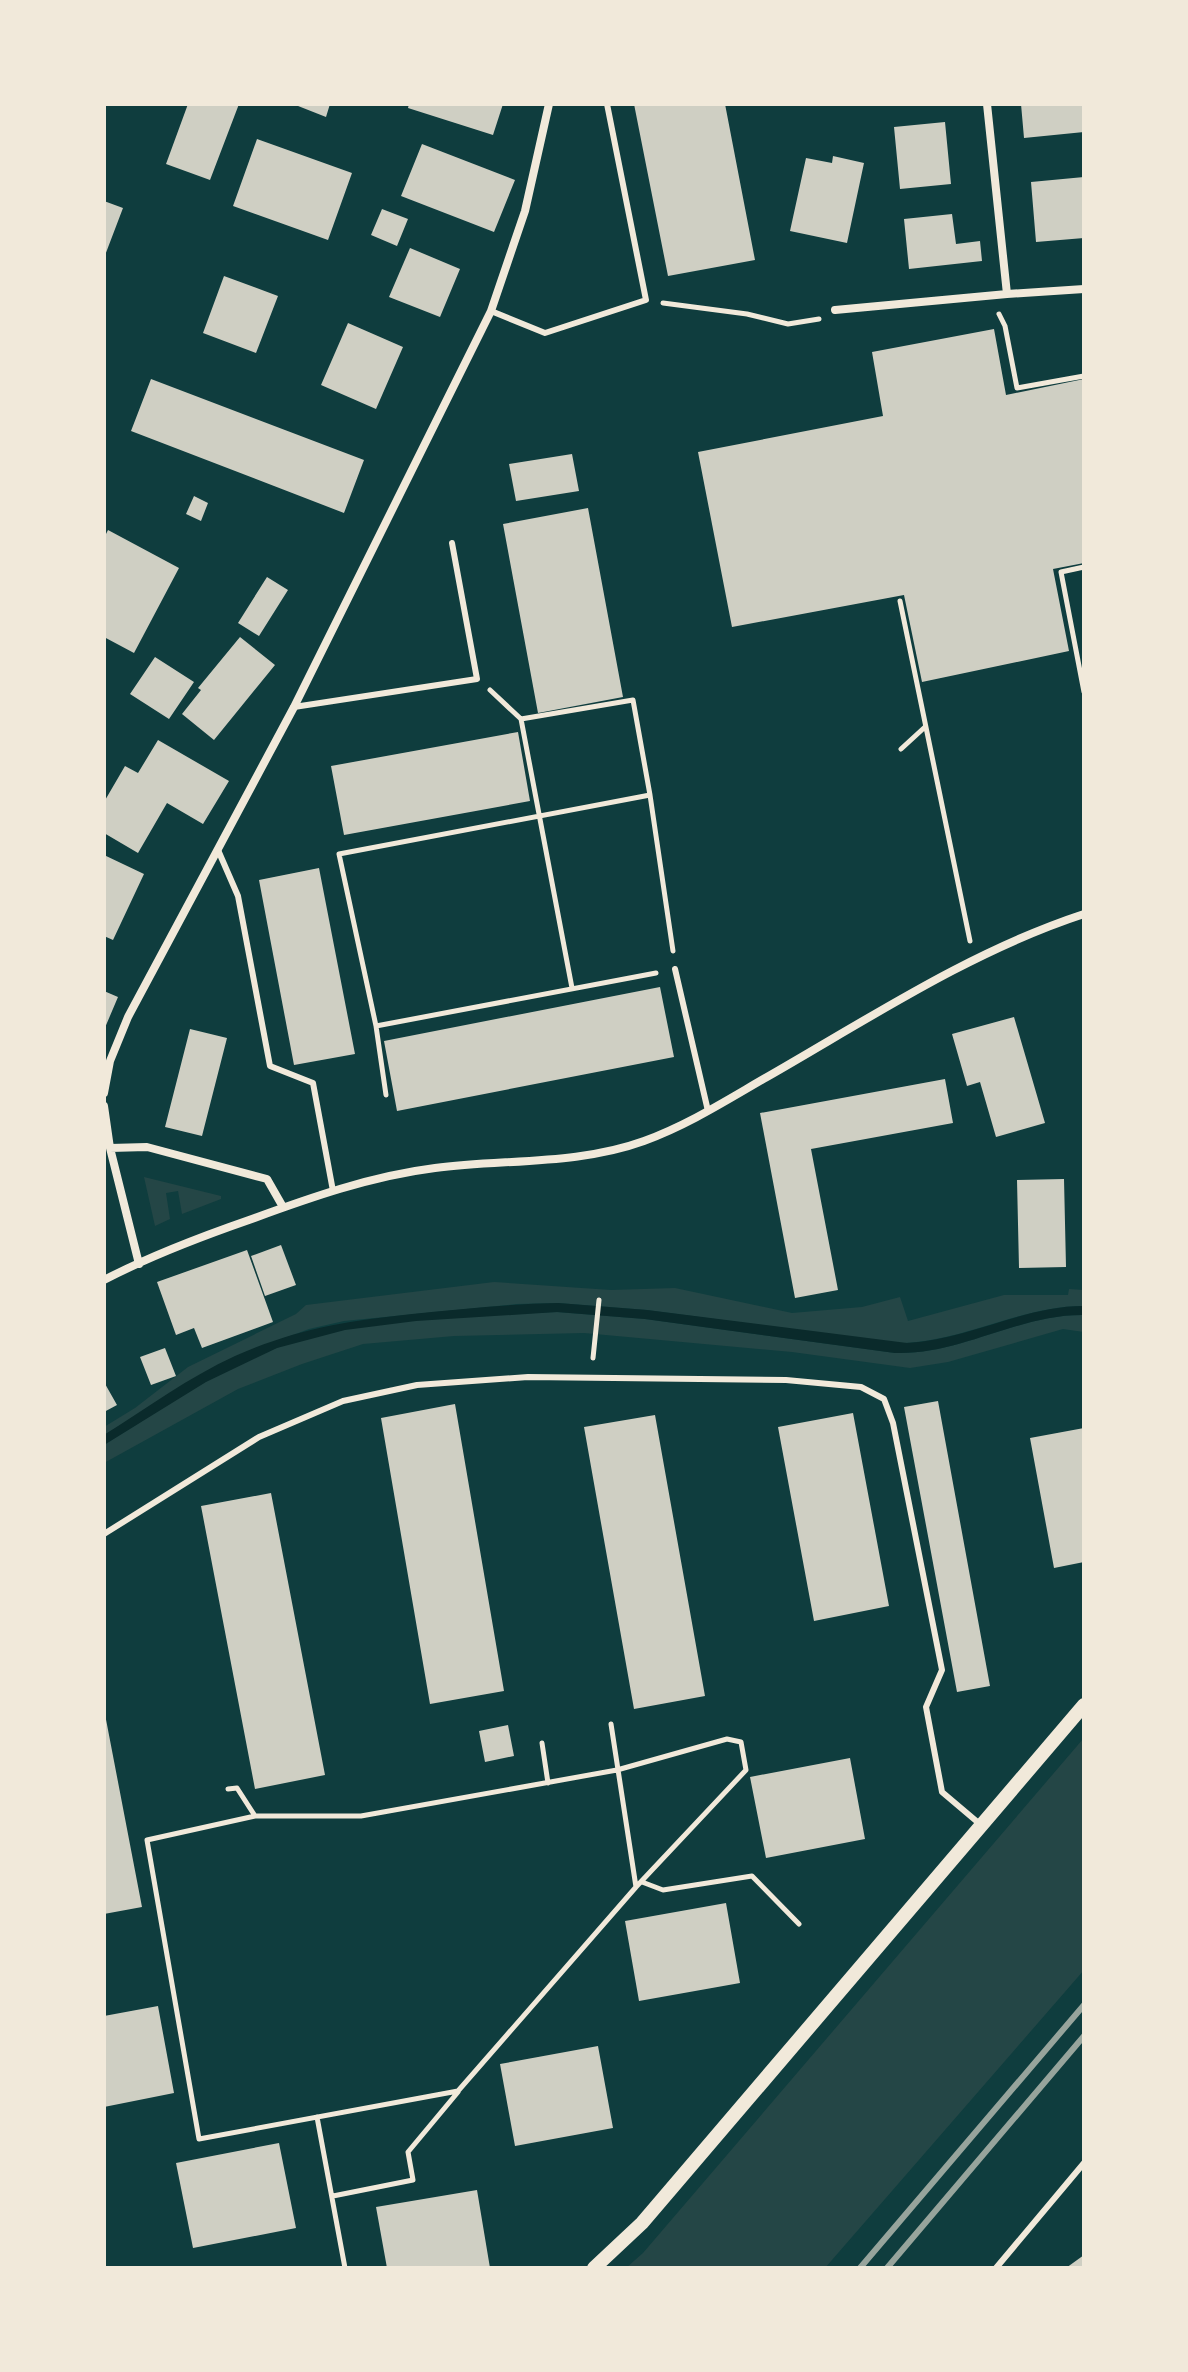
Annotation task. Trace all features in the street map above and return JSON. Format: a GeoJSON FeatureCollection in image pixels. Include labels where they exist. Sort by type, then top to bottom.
{"type":"FeatureCollection","features":[{"type":"Feature","properties":{"kind":"street"},"geometry":{"type":"LineString","coordinates":[[104,1093],[110,1061],[128,1017],[294,707],[491,311],[525,211],[549,104]]}},
{"type":"Feature","properties":{"kind":"street"},"geometry":{"type":"LineString","coordinates":[[987,104],[1007,294]]}},
{"type":"Feature","properties":{"kind":"street"},"geometry":{"type":"LineString","coordinates":[[835,310],[1084,289]]}},
{"type":"Feature","properties":{"kind":"street"},"geometry":{"type":"LineString","coordinates":[[104,1280],[204,1236],[333,1191],[434,1168],[588,1156],[618,1150],[673,1129],[708,1111],[977,957],[1084,914]]}},
{"type":"Feature","properties":{"kind":"street"},"geometry":{"type":"LineString","coordinates":[[104,1106],[110,1148],[139,1264]]}},
{"type":"Feature","properties":{"kind":"street"},"geometry":{"type":"LineString","coordinates":[[110,1148],[147,1147],[267,1179],[283,1207]]}},
{"type":"Feature","properties":{"kind":"street"},"geometry":{"type":"LineString","coordinates":[[594,2268],[642,2223],[1084,1705]]}},
{"type":"Feature","properties":{"kind":"lane"},"geometry":{"type":"LineString","coordinates":[[491,311],[545,333],[646,300],[607,104]]}},
{"type":"Feature","properties":{"kind":"lane"},"geometry":{"type":"LineString","coordinates":[[294,707],[477,679],[452,543]]}},
{"type":"Feature","properties":{"kind":"lane"},"geometry":{"type":"LineString","coordinates":[[218,850],[238,896],[270,1066],[313,1083],[333,1191]]}},
{"type":"Feature","properties":{"kind":"lane"},"geometry":{"type":"LineString","coordinates":[[675,969],[708,1111]]}},
{"type":"Feature","properties":{"kind":"lane"},"geometry":{"type":"LineString","coordinates":[[104,1534],[259,1437],[343,1401],[417,1385],[528,1377],[592,1377],[786,1380],[861,1387],[884,1399],[893,1423],[942,1670],[926,1707],[942,1792],[981,1825]]}},
{"type":"Feature","properties":{"kind":"lane"},"geometry":{"type":"LineString","coordinates":[[996,2268],[1083,2168]]}},
{"type":"Feature","properties":{"kind":"path"},"geometry":{"type":"LineString","coordinates":[[990,296],[1005,326],[1017,388],[1084,376]]}},
{"type":"Feature","properties":{"kind":"path"},"geometry":{"type":"LineString","coordinates":[[646,300],[747,314],[788,324],[819,319],[835,310]]}},
{"type":"Feature","properties":{"kind":"path"},"geometry":{"type":"LineString","coordinates":[[1084,567],[1061,572],[1084,692]]}},
{"type":"Feature","properties":{"kind":"path"},"geometry":{"type":"LineString","coordinates":[[900,601],[970,943],[977,957]]}},
{"type":"Feature","properties":{"kind":"path"},"geometry":{"type":"LineString","coordinates":[[477,679],[521,719],[572,988]]}},
{"type":"Feature","properties":{"kind":"path"},"geometry":{"type":"LineString","coordinates":[[376,1026],[675,969],[633,700],[521,719]]}},
{"type":"Feature","properties":{"kind":"path"},"geometry":{"type":"LineString","coordinates":[[901,749],[925,727]]}},
{"type":"Feature","properties":{"kind":"path"},"geometry":{"type":"LineString","coordinates":[[386,1095],[376,1026],[339,854],[650,795]]}},
{"type":"Feature","properties":{"kind":"path"},"geometry":{"type":"LineString","coordinates":[[592,1377],[599,1300]]}},
{"type":"Feature","properties":{"kind":"path"},"geometry":{"type":"LineString","coordinates":[[611,1724],[636,1887]]}},
{"type":"Feature","properties":{"kind":"path"},"geometry":{"type":"LineString","coordinates":[[333,2196],[413,2180],[408,2152],[636,1887],[746,1770],[741,1742],[727,1739],[617,1770],[361,1816],[255,1816],[147,1840],[199,2139],[458,2091]]}},
{"type":"Feature","properties":{"kind":"path"},"geometry":{"type":"LineString","coordinates":[[542,1743],[548,1783]]}},
{"type":"Feature","properties":{"kind":"path"},"geometry":{"type":"LineString","coordinates":[[228,1789],[237,1788],[255,1816]]}},
{"type":"Feature","properties":{"kind":"path"},"geometry":{"type":"LineString","coordinates":[[642,1882],[663,1890],[752,1876],[799,1924]]}},
{"type":"Feature","properties":{"kind":"path"},"geometry":{"type":"LineString","coordinates":[[317,2117],[345,2268]]}},
{"type":"Feature","properties":{"kind":"shaded area"},"geometry":{"type":"Polygon","coordinates":[[[144,1177],[221,1196],[221,1199],[182,1214],[178,1191],[166,1193],[170,1219],[155,1226],[144,1177]]]}},
{"type":"Feature","properties":{"kind":"shaded area"},"geometry":{"type":"Polygon","coordinates":[[[494,1282],[611,1290],[675,1288],[792,1313],[862,1307],[900,1297],[908,1321],[1004,1295],[1068,1295],[1069,1289],[1084,1290],[1084,1306],[1036,1312],[944,1337],[897,1343],[647,1310],[558,1303],[517,1304],[344,1321],[309,1329],[234,1357],[104,1435],[104,1427],[135,1408],[188,1367],[296,1314],[306,1305],[494,1282]]]}},
{"type":"Feature","properties":{"kind":"shaded area"},"geometry":{"type":"Polygon","coordinates":[[[558,1303],[647,1310],[907,1343],[952,1336],[1061,1307],[1084,1306],[1084,1315],[1036,1321],[944,1348],[895,1353],[645,1319],[557,1312],[416,1321],[345,1330],[277,1348],[206,1382],[104,1445],[104,1435],[185,1383],[235,1356],[279,1339],[344,1323],[388,1317],[558,1303]]]}},
{"type":"Feature","properties":{"kind":"shaded area"},"geometry":{"type":"Polygon","coordinates":[[[557,1312],[645,1319],[895,1353],[944,1348],[1060,1316],[1084,1315],[1084,1332],[1063,1329],[948,1362],[910,1368],[792,1352],[584,1333],[454,1336],[363,1344],[238,1389],[104,1463],[104,1445],[211,1379],[279,1347],[381,1323],[557,1312]]]}},
{"type":"Feature","properties":{"kind":"shaded area"},"geometry":{"type":"Polygon","coordinates":[[[1083,1739],[1084,1970],[825,2268],[626,2268],[643,2253],[1083,1739]]]}},
{"type":"Feature","properties":{"kind":"building"},"geometry":{"type":"Polygon","coordinates":[[[188,104],[239,104],[210,180],[166,164],[188,104]]]}},
{"type":"Feature","properties":{"kind":"building"},"geometry":{"type":"Polygon","coordinates":[[[293,104],[330,104],[326,117],[293,104]]]}},
{"type":"Feature","properties":{"kind":"building"},"geometry":{"type":"Polygon","coordinates":[[[409,104],[503,104],[493,135],[408,108],[409,104]]]}},
{"type":"Feature","properties":{"kind":"building"},"geometry":{"type":"Polygon","coordinates":[[[634,104],[725,104],[755,260],[668,276],[634,104]]]}},
{"type":"Feature","properties":{"kind":"building"},"geometry":{"type":"Polygon","coordinates":[[[1021,104],[1084,104],[1084,132],[1024,138],[1021,104]]]}},
{"type":"Feature","properties":{"kind":"building"},"geometry":{"type":"Polygon","coordinates":[[[945,122],[951,184],[900,189],[894,127],[945,122]]]}},
{"type":"Feature","properties":{"kind":"building"},"geometry":{"type":"Polygon","coordinates":[[[257,139],[352,173],[328,240],[233,206],[257,139]]]}},
{"type":"Feature","properties":{"kind":"building"},"geometry":{"type":"Polygon","coordinates":[[[422,144],[515,180],[494,232],[401,196],[422,144]]]}},
{"type":"Feature","properties":{"kind":"building"},"geometry":{"type":"Polygon","coordinates":[[[833,156],[864,163],[847,243],[790,231],[806,158],[832,163],[833,156]]]}},
{"type":"Feature","properties":{"kind":"building"},"geometry":{"type":"Polygon","coordinates":[[[1084,177],[1084,238],[1036,242],[1031,182],[1084,177]]]}},
{"type":"Feature","properties":{"kind":"building"},"geometry":{"type":"Polygon","coordinates":[[[104,201],[123,208],[104,258],[104,201]]]}},
{"type":"Feature","properties":{"kind":"building"},"geometry":{"type":"Polygon","coordinates":[[[382,209],[408,219],[397,246],[371,235],[382,209]]]}},
{"type":"Feature","properties":{"kind":"building"},"geometry":{"type":"Polygon","coordinates":[[[952,214],[956,244],[980,241],[982,261],[909,269],[904,219],[952,214]]]}},
{"type":"Feature","properties":{"kind":"building"},"geometry":{"type":"Polygon","coordinates":[[[410,248],[460,269],[440,317],[389,297],[410,248]]]}},
{"type":"Feature","properties":{"kind":"building"},"geometry":{"type":"Polygon","coordinates":[[[224,276],[278,296],[256,353],[203,333],[224,276]]]}},
{"type":"Feature","properties":{"kind":"building"},"geometry":{"type":"Polygon","coordinates":[[[348,323],[403,347],[376,409],[321,385],[348,323]]]}},
{"type":"Feature","properties":{"kind":"building"},"geometry":{"type":"Polygon","coordinates":[[[994,329],[1006,395],[1084,379],[1084,563],[1053,569],[1069,651],[922,682],[904,595],[732,627],[698,452],[883,416],[872,352],[994,329]]]}},
{"type":"Feature","properties":{"kind":"building"},"geometry":{"type":"Polygon","coordinates":[[[151,379],[364,460],[344,513],[131,431],[151,379]]]}},
{"type":"Feature","properties":{"kind":"building"},"geometry":{"type":"Polygon","coordinates":[[[572,454],[579,491],[516,501],[509,464],[572,454]]]}},
{"type":"Feature","properties":{"kind":"building"},"geometry":{"type":"Polygon","coordinates":[[[194,496],[208,503],[201,521],[186,514],[194,496]]]}},
{"type":"Feature","properties":{"kind":"building"},"geometry":{"type":"Polygon","coordinates":[[[588,508],[623,697],[538,713],[503,524],[588,508]]]}},
{"type":"Feature","properties":{"kind":"building"},"geometry":{"type":"Polygon","coordinates":[[[108,530],[179,568],[134,653],[104,637],[104,538],[108,530]]]}},
{"type":"Feature","properties":{"kind":"building"},"geometry":{"type":"Polygon","coordinates":[[[267,577],[288,590],[259,636],[238,623],[267,577]]]}},
{"type":"Feature","properties":{"kind":"building"},"geometry":{"type":"Polygon","coordinates":[[[240,637],[275,665],[214,740],[182,714],[201,690],[198,688],[240,637]]]}},
{"type":"Feature","properties":{"kind":"building"},"geometry":{"type":"Polygon","coordinates":[[[155,657],[194,682],[169,719],[130,694],[155,657]]]}},
{"type":"Feature","properties":{"kind":"building"},"geometry":{"type":"Polygon","coordinates":[[[518,732],[530,801],[344,835],[331,766],[518,732]]]}},
{"type":"Feature","properties":{"kind":"building"},"geometry":{"type":"Polygon","coordinates":[[[158,740],[229,781],[203,824],[167,803],[138,853],[104,833],[104,802],[125,766],[138,773],[158,740]]]}},
{"type":"Feature","properties":{"kind":"building"},"geometry":{"type":"Polygon","coordinates":[[[104,855],[144,874],[113,940],[104,936],[104,855]]]}},
{"type":"Feature","properties":{"kind":"building"},"geometry":{"type":"Polygon","coordinates":[[[319,868],[355,1054],[294,1065],[259,880],[319,868]]]}},
{"type":"Feature","properties":{"kind":"building"},"geometry":{"type":"Polygon","coordinates":[[[660,987],[674,1057],[397,1111],[384,1041],[660,987]]]}},
{"type":"Feature","properties":{"kind":"building"},"geometry":{"type":"Polygon","coordinates":[[[104,991],[118,997],[104,1030],[104,991]]]}},
{"type":"Feature","properties":{"kind":"building"},"geometry":{"type":"Polygon","coordinates":[[[1014,1017],[1045,1123],[996,1137],[980,1082],[967,1086],[952,1034],[1014,1017]]]}},
{"type":"Feature","properties":{"kind":"building"},"geometry":{"type":"Polygon","coordinates":[[[190,1029],[227,1038],[202,1136],[165,1127],[190,1029]]]}},
{"type":"Feature","properties":{"kind":"building"},"geometry":{"type":"Polygon","coordinates":[[[945,1079],[953,1123],[811,1149],[838,1290],[795,1298],[760,1113],[945,1079]]]}},
{"type":"Feature","properties":{"kind":"building"},"geometry":{"type":"Polygon","coordinates":[[[1064,1179],[1066,1267],[1019,1268],[1017,1180],[1064,1179]]]}},
{"type":"Feature","properties":{"kind":"building"},"geometry":{"type":"Polygon","coordinates":[[[281,1245],[296,1285],[265,1296],[251,1256],[281,1245]]]}},
{"type":"Feature","properties":{"kind":"building"},"geometry":{"type":"Polygon","coordinates":[[[247,1250],[273,1322],[202,1348],[194,1328],[176,1335],[157,1282],[247,1250]]]}},
{"type":"Feature","properties":{"kind":"building"},"geometry":{"type":"Polygon","coordinates":[[[165,1348],[176,1376],[151,1385],[140,1357],[165,1348]]]}},
{"type":"Feature","properties":{"kind":"building"},"geometry":{"type":"Polygon","coordinates":[[[104,1382],[117,1405],[104,1412],[104,1382]]]}},
{"type":"Feature","properties":{"kind":"building"},"geometry":{"type":"Polygon","coordinates":[[[938,1401],[990,1686],[957,1692],[904,1407],[938,1401]]]}},
{"type":"Feature","properties":{"kind":"building"},"geometry":{"type":"Polygon","coordinates":[[[455,1404],[504,1691],[430,1704],[381,1418],[455,1404]]]}},
{"type":"Feature","properties":{"kind":"building"},"geometry":{"type":"Polygon","coordinates":[[[853,1413],[889,1606],[814,1621],[778,1427],[853,1413]]]}},
{"type":"Feature","properties":{"kind":"building"},"geometry":{"type":"Polygon","coordinates":[[[655,1415],[705,1696],[634,1709],[584,1427],[655,1415]]]}},
{"type":"Feature","properties":{"kind":"building"},"geometry":{"type":"Polygon","coordinates":[[[1084,1428],[1084,1562],[1054,1568],[1030,1438],[1084,1428]]]}},
{"type":"Feature","properties":{"kind":"building"},"geometry":{"type":"Polygon","coordinates":[[[271,1493],[325,1775],[255,1789],[201,1506],[271,1493]]]}},
{"type":"Feature","properties":{"kind":"building"},"geometry":{"type":"Polygon","coordinates":[[[104,1709],[142,1907],[104,1914],[104,1709]]]}},
{"type":"Feature","properties":{"kind":"building"},"geometry":{"type":"Polygon","coordinates":[[[508,1725],[514,1756],[485,1762],[479,1731],[508,1725]]]}},
{"type":"Feature","properties":{"kind":"building"},"geometry":{"type":"Polygon","coordinates":[[[850,1758],[865,1839],[766,1858],[750,1777],[850,1758]]]}},
{"type":"Feature","properties":{"kind":"building"},"geometry":{"type":"Polygon","coordinates":[[[726,1903],[740,1983],[639,2001],[625,1921],[726,1903]]]}},
{"type":"Feature","properties":{"kind":"building"},"geometry":{"type":"Polygon","coordinates":[[[158,2006],[174,2093],[104,2107],[104,2016],[158,2006]]]}},
{"type":"Feature","properties":{"kind":"building"},"geometry":{"type":"Polygon","coordinates":[[[598,2046],[613,2128],[515,2146],[500,2064],[598,2046]]]}},
{"type":"Feature","properties":{"kind":"building"},"geometry":{"type":"Polygon","coordinates":[[[279,2143],[296,2228],[193,2248],[176,2163],[279,2143]]]}},
{"type":"Feature","properties":{"kind":"building"},"geometry":{"type":"Polygon","coordinates":[[[477,2190],[490,2268],[387,2268],[376,2207],[477,2190]]]}},
{"type":"Feature","properties":{"kind":"building"},"geometry":{"type":"Polygon","coordinates":[[[1084,2255],[1084,2268],[1066,2268],[1084,2255]]]}},
{"type":"Feature","properties":{"kind":"railway"},"geometry":{"type":"LineString","coordinates":[[860,2268],[1084,2005]]}},
{"type":"Feature","properties":{"kind":"railway"},"geometry":{"type":"LineString","coordinates":[[887,2268],[1084,2036]]}}]}
